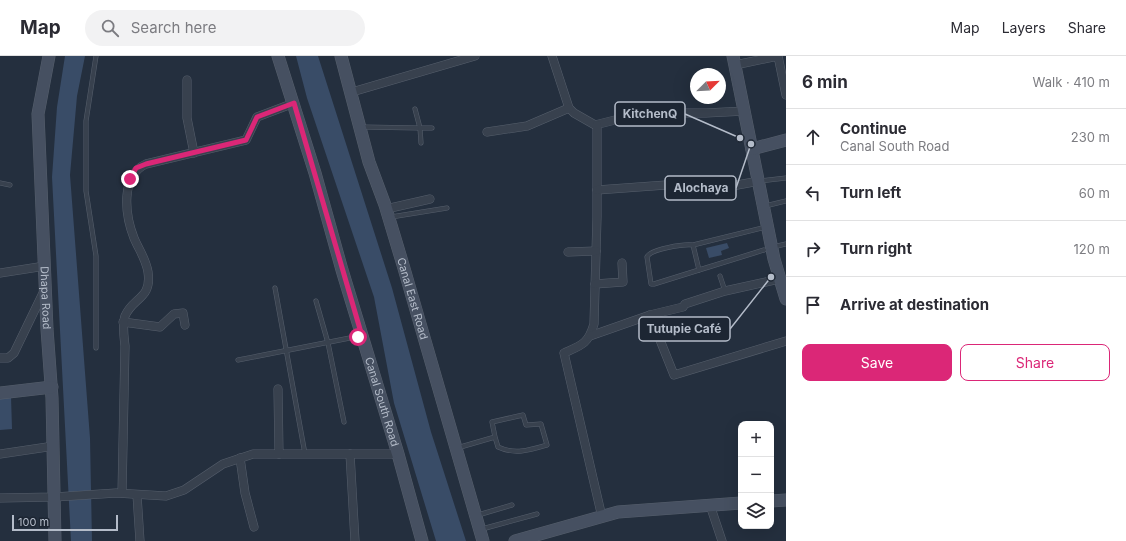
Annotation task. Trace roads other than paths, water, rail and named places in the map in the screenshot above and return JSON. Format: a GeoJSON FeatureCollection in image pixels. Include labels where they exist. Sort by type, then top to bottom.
{"type":"FeatureCollection","features":[{"type":"Feature","properties":{"kind":"street","name":"Dhapa Road"},"geometry":{"type":"LineString","coordinates":[[49,56],[38,114],[45,288],[52,387],[55,541]]}},
{"type":"Feature","properties":{"kind":"street","name":"Canal South Road"},"geometry":{"type":"LineString","coordinates":[[278,56],[294,103],[398,454],[422,541]]}},
{"type":"Feature","properties":{"kind":"street","name":"Canal East Road"},"geometry":{"type":"LineString","coordinates":[[341,56],[352,92],[359,127],[369,162],[388,213],[481,535]]}},
{"type":"Feature","properties":{"kind":"street"},"geometry":{"type":"LineString","coordinates":[[352,92],[476,56]]}},
{"type":"Feature","properties":{"kind":"street"},"geometry":{"type":"LineString","coordinates":[[552,56],[569,108],[583,119],[597,125],[643,113],[706,113],[745,111]]}},
{"type":"Feature","properties":{"kind":"street"},"geometry":{"type":"LineString","coordinates":[[786,95],[778,56],[734,60],[768,226],[768,249],[782,278],[786,299]]}},
{"type":"Feature","properties":{"kind":"street"},"geometry":{"type":"LineString","coordinates":[[187,80],[187,118],[194,153]]}},
{"type":"Feature","properties":{"kind":"street"},"geometry":{"type":"LineString","coordinates":[[119,493],[125,346],[123,322],[129,308],[145,294],[148,283],[145,257],[135,239],[128,216],[128,191],[130,179],[136,168],[146,164],[246,140],[257,117],[294,103]]}},
{"type":"Feature","properties":{"kind":"street"},"geometry":{"type":"LineString","coordinates":[[487,132],[528,126],[569,108]]}},
{"type":"Feature","properties":{"kind":"street"},"geometry":{"type":"LineString","coordinates":[[597,125],[594,324],[590,336],[583,345],[564,353],[602,517]]}},
{"type":"Feature","properties":{"kind":"street"},"geometry":{"type":"LineString","coordinates":[[752,149],[786,140]]}},
{"type":"Feature","properties":{"kind":"street"},"geometry":{"type":"LineString","coordinates":[[597,190],[666,185],[680,194],[689,194],[759,181]]}},
{"type":"Feature","properties":{"kind":"street"},"geometry":{"type":"LineString","coordinates":[[388,213],[430,199]]}},
{"type":"Feature","properties":{"kind":"street"},"geometry":{"type":"LineString","coordinates":[[568,252],[596,251]]}},
{"type":"Feature","properties":{"kind":"street"},"geometry":{"type":"LineString","coordinates":[[595,284],[623,282],[622,263]]}},
{"type":"Feature","properties":{"kind":"street"},"geometry":{"type":"LineString","coordinates":[[0,273],[45,266]]}},
{"type":"Feature","properties":{"kind":"street"},"geometry":{"type":"LineString","coordinates":[[590,336],[650,315],[683,307],[685,304],[725,292],[782,278]]}},
{"type":"Feature","properties":{"kind":"street"},"geometry":{"type":"LineString","coordinates":[[0,358],[8,358],[14,353],[45,288]]}},
{"type":"Feature","properties":{"kind":"street"},"geometry":{"type":"LineString","coordinates":[[123,322],[160,327],[174,314],[182,313],[185,325]]}},
{"type":"Feature","properties":{"kind":"street"},"geometry":{"type":"LineString","coordinates":[[650,315],[674,374],[786,341]]}},
{"type":"Feature","properties":{"kind":"street"},"geometry":{"type":"LineString","coordinates":[[0,393],[52,387]]}},
{"type":"Feature","properties":{"kind":"street"},"geometry":{"type":"LineString","coordinates":[[278,390],[279,454]]}},
{"type":"Feature","properties":{"kind":"street"},"geometry":{"type":"LineString","coordinates":[[0,454],[54,446]]}},
{"type":"Feature","properties":{"kind":"street"},"geometry":{"type":"LineString","coordinates":[[0,498],[55,497],[119,493],[166,496],[178,493],[223,464],[253,454],[398,454]]}},
{"type":"Feature","properties":{"kind":"street"},"geometry":{"type":"LineString","coordinates":[[350,454],[355,541]]}},
{"type":"Feature","properties":{"kind":"street"},"geometry":{"type":"LineString","coordinates":[[240,458],[245,493],[254,527]]}},
{"type":"Feature","properties":{"kind":"street"},"geometry":{"type":"LineString","coordinates":[[137,495],[140,541]]}},
{"type":"Feature","properties":{"kind":"street"},"geometry":{"type":"LineString","coordinates":[[774,501],[786,500]]}},
{"type":"Feature","properties":{"kind":"street"},"geometry":{"type":"LineString","coordinates":[[515,541],[618,512],[738,503]]}},
{"type":"Feature","properties":{"kind":"street"},"geometry":{"type":"LineString","coordinates":[[710,505],[722,541]]}},
{"type":"Feature","properties":{"kind":"lane"},"geometry":{"type":"LineString","coordinates":[[96,56],[86,121],[86,191],[96,256],[96,348]]}},
{"type":"Feature","properties":{"kind":"lane"},"geometry":{"type":"LineString","coordinates":[[415,109],[420,128],[421,143]]}},
{"type":"Feature","properties":{"kind":"lane"},"geometry":{"type":"LineString","coordinates":[[359,127],[432,128]]}},
{"type":"Feature","properties":{"kind":"lane"},"geometry":{"type":"LineString","coordinates":[[759,181],[786,178]]}},
{"type":"Feature","properties":{"kind":"lane"},"geometry":{"type":"LineString","coordinates":[[0,183],[10,185]]}},
{"type":"Feature","properties":{"kind":"lane"},"geometry":{"type":"LineString","coordinates":[[764,206],[786,201]]}},
{"type":"Feature","properties":{"kind":"lane"},"geometry":{"type":"LineString","coordinates":[[388,213],[447,208]]}},
{"type":"Feature","properties":{"kind":"lane"},"geometry":{"type":"LineString","coordinates":[[768,226],[693,245],[686,244],[648,254],[649,281],[654,284],[786,244]]}},
{"type":"Feature","properties":{"kind":"lane"},"geometry":{"type":"LineString","coordinates":[[693,245],[698,270]]}},
{"type":"Feature","properties":{"kind":"lane"},"geometry":{"type":"LineString","coordinates":[[720,276],[725,292]]}},
{"type":"Feature","properties":{"kind":"lane"},"geometry":{"type":"LineString","coordinates":[[275,288],[305,454]]}},
{"type":"Feature","properties":{"kind":"lane"},"geometry":{"type":"LineString","coordinates":[[316,301],[328,343],[344,422]]}},
{"type":"Feature","properties":{"kind":"lane"},"geometry":{"type":"LineString","coordinates":[[238,360],[287,352],[362,336]]}},
{"type":"Feature","properties":{"kind":"lane"},"geometry":{"type":"LineString","coordinates":[[523,415],[526,425],[541,424],[547,445],[523,451],[508,452],[498,447],[495,437],[492,422],[523,415]]}},
{"type":"Feature","properties":{"kind":"lane"},"geometry":{"type":"LineString","coordinates":[[456,448],[495,437]]}},
{"type":"Feature","properties":{"kind":"lane"},"geometry":{"type":"LineString","coordinates":[[476,516],[512,505]]}},
{"type":"Feature","properties":{"kind":"lane"},"geometry":{"type":"LineString","coordinates":[[481,535],[537,514]]}},
{"type":"Feature","properties":{"kind":"water"},"geometry":{"type":"Polygon","coordinates":[[[65,56],[85,56],[77,96],[70,175],[90,438],[92,541],[71,541],[52,177],[57,107],[65,56]]]}},
{"type":"Feature","properties":{"kind":"water"},"geometry":{"type":"Polygon","coordinates":[[[296,56],[318,56],[392,288],[431,432],[466,541],[436,541],[394,403],[374,297],[307,98],[296,56]]]}},
{"type":"Feature","properties":{"kind":"water"},"geometry":{"type":"Polygon","coordinates":[[[727,243],[729,248],[721,251],[722,255],[709,258],[706,248],[727,243]]]}},
{"type":"Feature","properties":{"kind":"water"},"geometry":{"type":"Polygon","coordinates":[[[0,396],[11,396],[12,429],[0,430],[0,396]]]}},
{"type":"Feature","properties":{"kind":"place","name":"KitchenQ"},"geometry":{"type":"Point","coordinates":[740,138]}},
{"type":"Feature","properties":{"kind":"place","name":"Alochaya"},"geometry":{"type":"Point","coordinates":[751,144]}},
{"type":"Feature","properties":{"kind":"place","name":"Tutupie Café"},"geometry":{"type":"Point","coordinates":[771,277]}}]}
